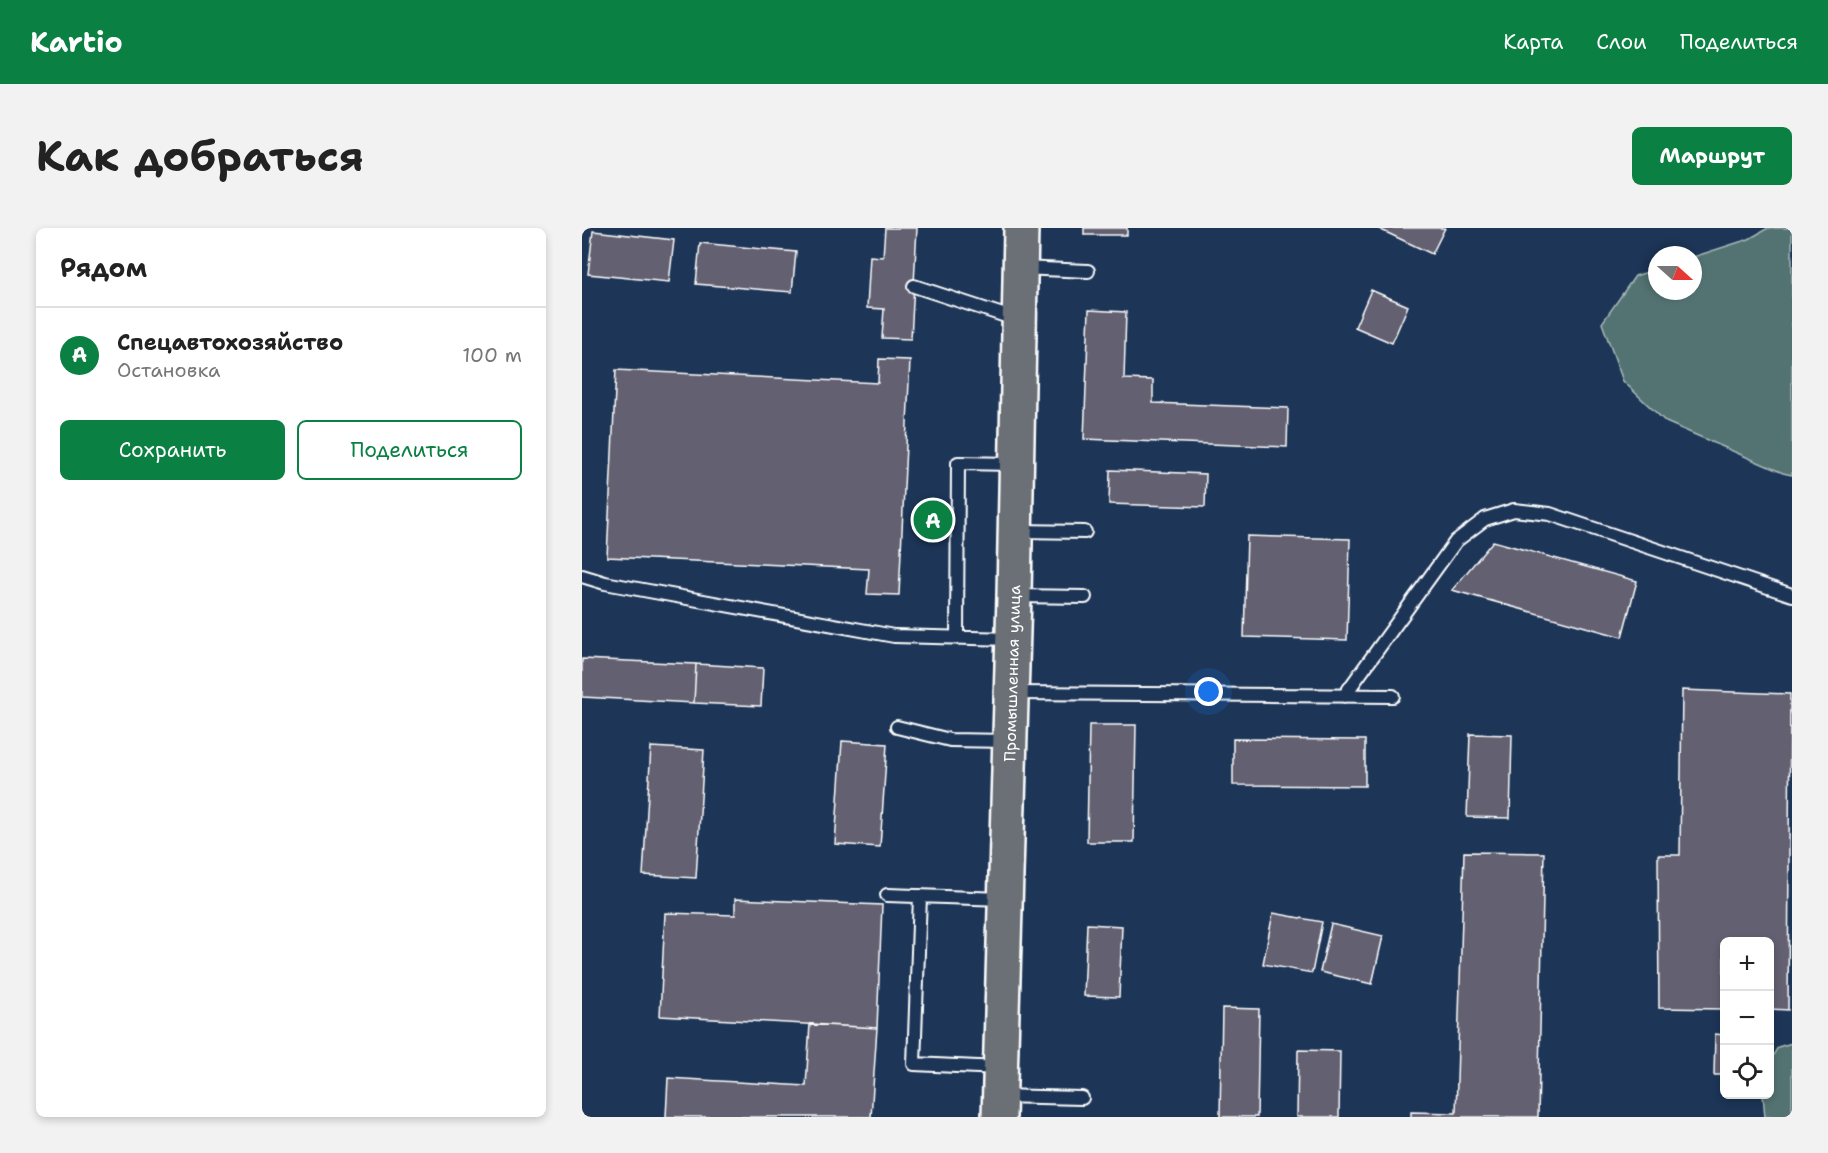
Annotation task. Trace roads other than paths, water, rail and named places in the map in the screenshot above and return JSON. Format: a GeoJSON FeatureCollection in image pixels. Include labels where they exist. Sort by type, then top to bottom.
{"type":"FeatureCollection","features":[{"type":"Feature","properties":{"kind":"main road","name":"Промышленная улица"},"geometry":{"type":"LineString","coordinates":[[999,1094],[1014,596],[1021,228]]}},
{"type":"Feature","properties":{"kind":"lane"},"geometry":{"type":"LineString","coordinates":[[1020,268],[1088,271]]}},
{"type":"Feature","properties":{"kind":"lane"},"geometry":{"type":"LineString","coordinates":[[914,286],[1019,320]]}},
{"type":"Feature","properties":{"kind":"lane"},"geometry":{"type":"LineString","coordinates":[[957,638],[958,463],[1016,464]]}},
{"type":"Feature","properties":{"kind":"lane"},"geometry":{"type":"LineString","coordinates":[[1344,696],[1456,541],[1485,519],[1514,510],[1550,514],[1792,596]]}},
{"type":"Feature","properties":{"kind":"lane"},"geometry":{"type":"LineString","coordinates":[[1015,531],[1085,532]]}},
{"type":"Feature","properties":{"kind":"lane"},"geometry":{"type":"LineString","coordinates":[[582,576],[605,583],[894,636],[1012,639]]}},
{"type":"Feature","properties":{"kind":"lane"},"geometry":{"type":"LineString","coordinates":[[1014,596],[1085,597]]}},
{"type":"Feature","properties":{"kind":"lane"},"geometry":{"type":"LineString","coordinates":[[1010,693],[1393,696]]}},
{"type":"Feature","properties":{"kind":"lane"},"geometry":{"type":"LineString","coordinates":[[897,728],[950,740],[1009,741]]}},
{"type":"Feature","properties":{"kind":"lane"},"geometry":{"type":"LineString","coordinates":[[887,895],[1004,899]]}},
{"type":"Feature","properties":{"kind":"lane"},"geometry":{"type":"LineString","coordinates":[[920,896],[914,1064],[999,1094],[1082,1098]]}},
{"type":"Feature","properties":{"kind":"place","name":"Спецавтохозяйство"},"geometry":{"type":"Point","coordinates":[933,520]}}]}
